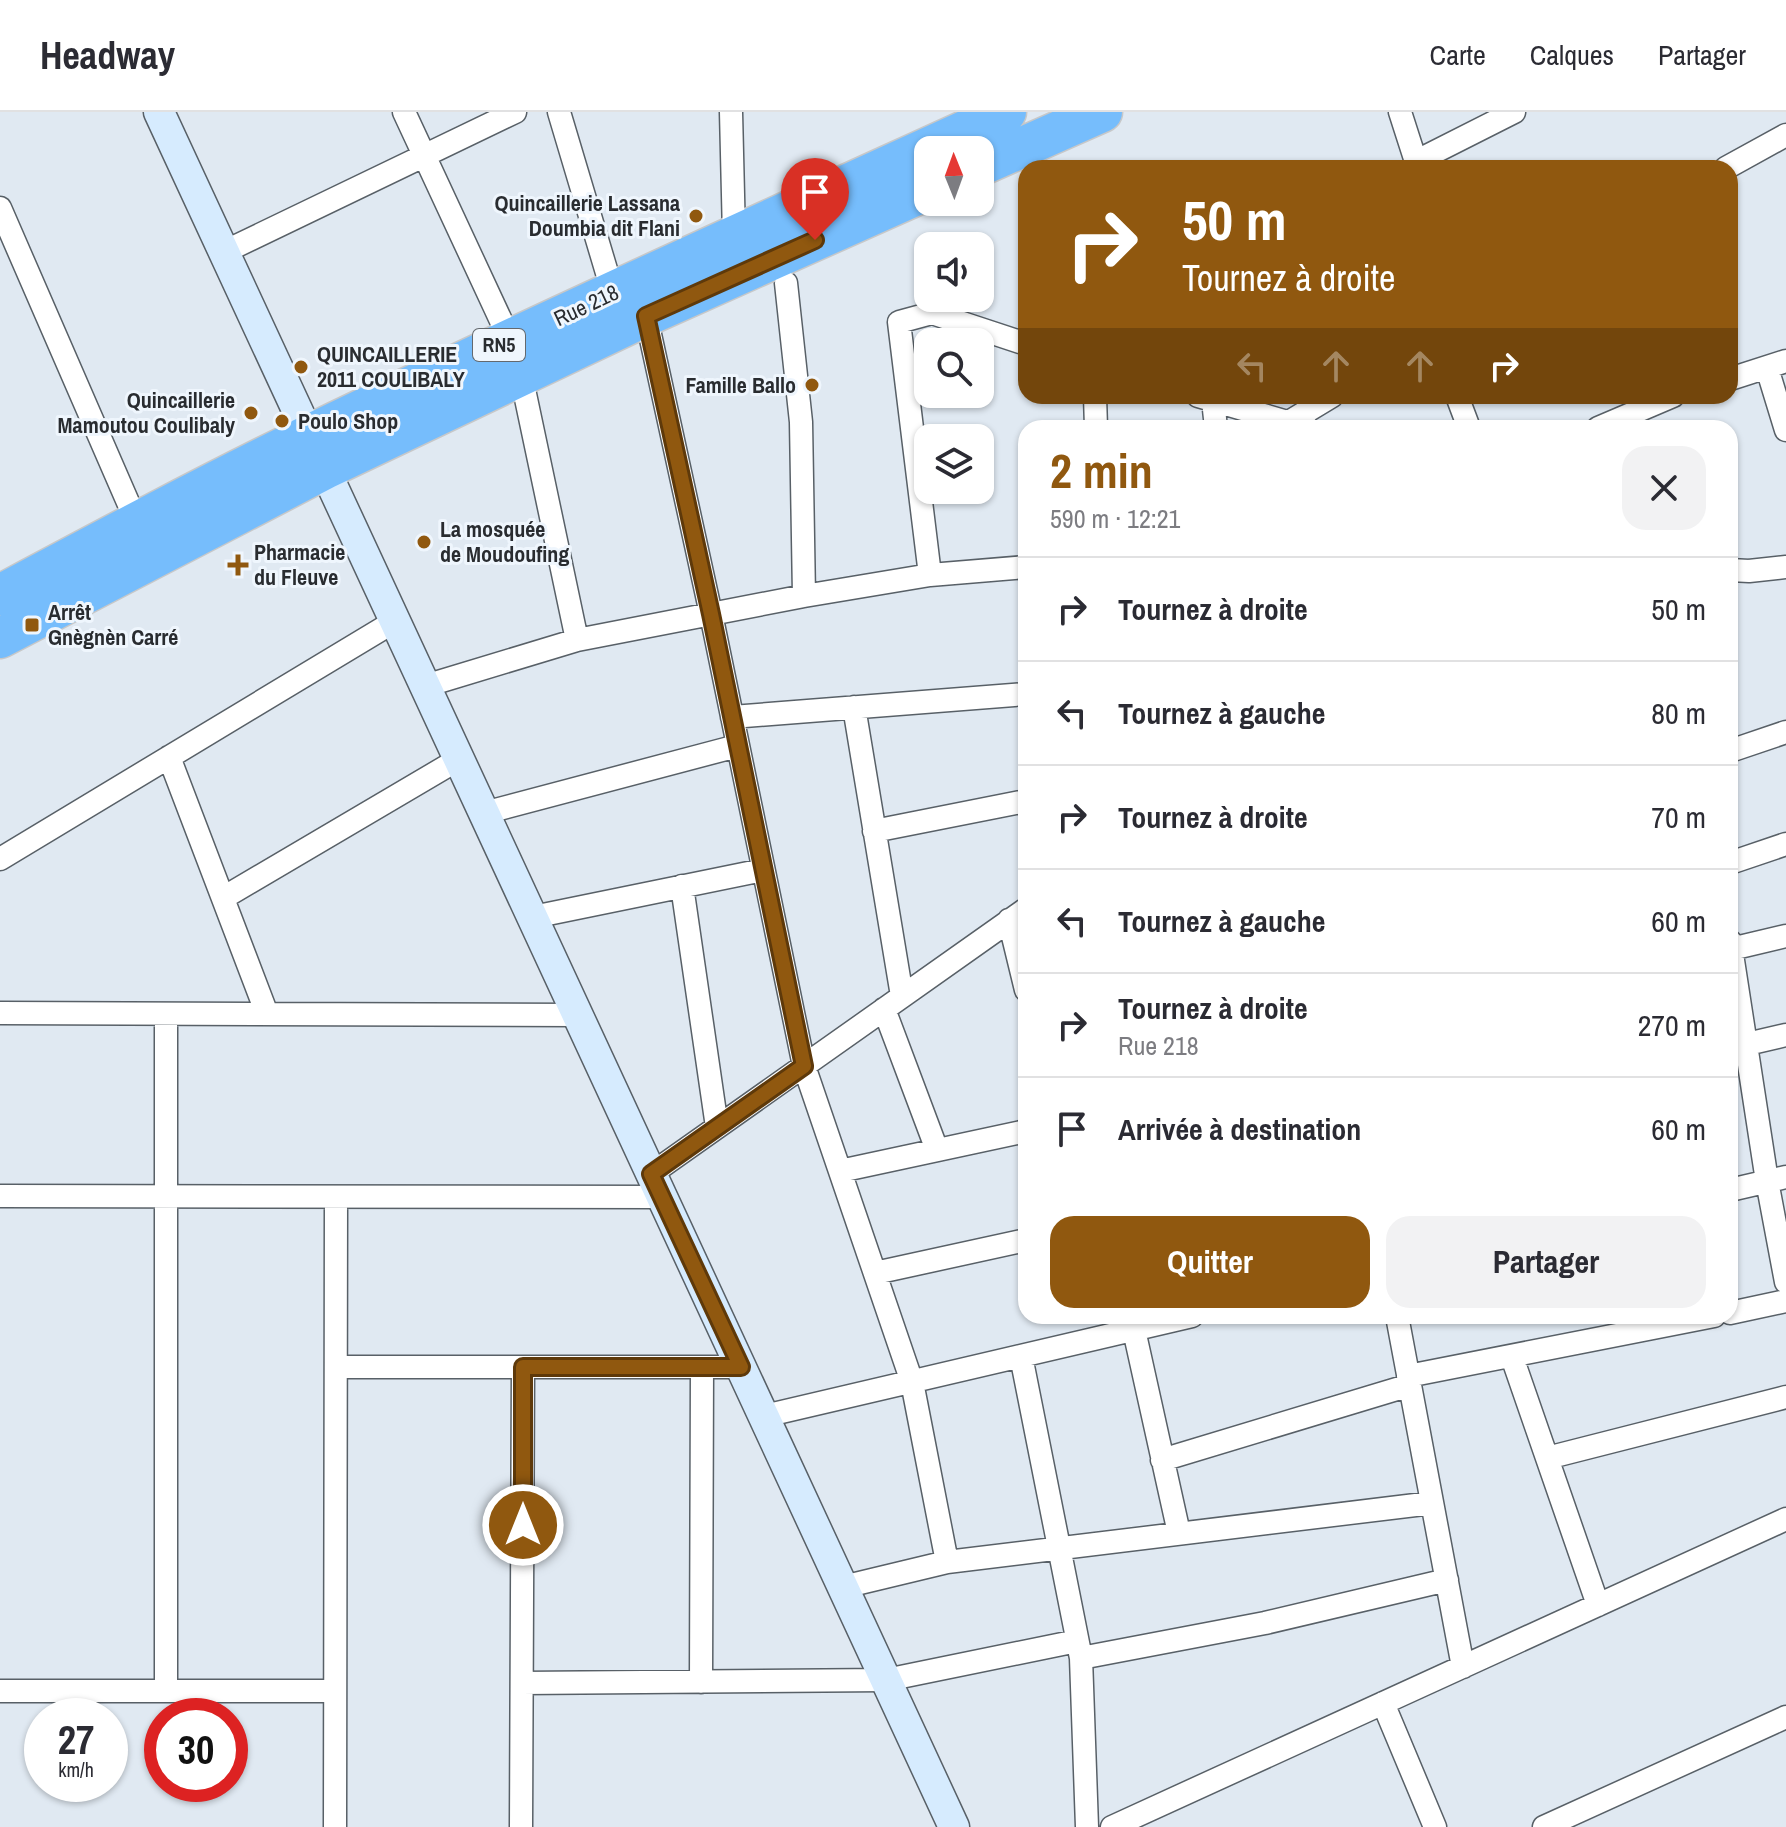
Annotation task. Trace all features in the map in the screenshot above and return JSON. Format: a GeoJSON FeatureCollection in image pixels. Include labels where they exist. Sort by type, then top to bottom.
{"type":"FeatureCollection","features":[{"type":"Feature","properties":{"kind":"highway","name":"Rue 218"},"geometry":{"type":"LineString","coordinates":[[515,358],[613,293],[1006,112]]}},
{"type":"Feature","properties":{"kind":"highway"},"geometry":{"type":"LineString","coordinates":[[994,160],[1102,112]]}},
{"type":"Feature","properties":{"kind":"highway","name":"Rue 218"},"geometry":{"type":"LineString","coordinates":[[0,595],[137,523],[317,452],[515,358],[646,316],[914,196]]}},
{"type":"Feature","properties":{"kind":"highway","name":"Rue 218"},"geometry":{"type":"LineString","coordinates":[[0,638],[317,452]]}},
{"type":"Feature","properties":{"kind":"street"},"geometry":{"type":"LineString","coordinates":[[159,112],[954,1827]]}},
{"type":"Feature","properties":{"kind":"street"},"geometry":{"type":"LineString","coordinates":[[404,112],[515,358],[577,640]]}},
{"type":"Feature","properties":{"kind":"street"},"geometry":{"type":"LineString","coordinates":[[224,252],[515,112]]}},
{"type":"Feature","properties":{"kind":"street"},"geometry":{"type":"LineString","coordinates":[[559,112],[613,293]]}},
{"type":"Feature","properties":{"kind":"street"},"geometry":{"type":"LineString","coordinates":[[731,112],[734,236]]}},
{"type":"Feature","properties":{"kind":"street"},"geometry":{"type":"LineString","coordinates":[[1400,112],[1414,160]]}},
{"type":"Feature","properties":{"kind":"street"},"geometry":{"type":"LineString","coordinates":[[1425,160],[1514,112]]}},
{"type":"Feature","properties":{"kind":"street"},"geometry":{"type":"LineString","coordinates":[[1738,161],[1786,135]]}},
{"type":"Feature","properties":{"kind":"street"},"geometry":{"type":"LineString","coordinates":[[0,208],[9,253],[137,523]]}},
{"type":"Feature","properties":{"kind":"street"},"geometry":{"type":"LineString","coordinates":[[786,283],[801,422],[804,596]]}},
{"type":"Feature","properties":{"kind":"street"},"geometry":{"type":"LineString","coordinates":[[930,575],[899,322],[932,313],[1018,341]]}},
{"type":"Feature","properties":{"kind":"street"},"geometry":{"type":"LineString","coordinates":[[646,316],[804,1066],[912,1382],[947,1562]]}},
{"type":"Feature","properties":{"kind":"street"},"geometry":{"type":"LineString","coordinates":[[1738,377],[1776,365],[1786,430]]}},
{"type":"Feature","properties":{"kind":"street"},"geometry":{"type":"LineString","coordinates":[[1226,404],[1281,420]]}},
{"type":"Feature","properties":{"kind":"street"},"geometry":{"type":"LineString","coordinates":[[1304,420],[1323,404]]}},
{"type":"Feature","properties":{"kind":"street"},"geometry":{"type":"LineString","coordinates":[[1617,420],[1654,404]]}},
{"type":"Feature","properties":{"kind":"street"},"geometry":{"type":"LineString","coordinates":[[1738,570],[1786,567]]}},
{"type":"Feature","properties":{"kind":"street"},"geometry":{"type":"LineString","coordinates":[[425,686],[577,640],[930,575],[1018,568]]}},
{"type":"Feature","properties":{"kind":"street"},"geometry":{"type":"LineString","coordinates":[[0,859],[395,621]]}},
{"type":"Feature","properties":{"kind":"street"},"geometry":{"type":"LineString","coordinates":[[732,717],[1018,695]]}},
{"type":"Feature","properties":{"kind":"street"},"geometry":{"type":"LineString","coordinates":[[854,707],[874,831],[893,1003],[937,1150]]}},
{"type":"Feature","properties":{"kind":"street"},"geometry":{"type":"LineString","coordinates":[[1738,748],[1786,732]]}},
{"type":"Feature","properties":{"kind":"street"},"geometry":{"type":"LineString","coordinates":[[484,813],[737,746]]}},
{"type":"Feature","properties":{"kind":"street"},"geometry":{"type":"LineString","coordinates":[[169,757],[267,1014]]}},
{"type":"Feature","properties":{"kind":"street"},"geometry":{"type":"LineString","coordinates":[[223,898],[459,759]]}},
{"type":"Feature","properties":{"kind":"street"},"geometry":{"type":"LineString","coordinates":[[874,831],[1018,803]]}},
{"type":"Feature","properties":{"kind":"street"},"geometry":{"type":"LineString","coordinates":[[1738,860],[1786,844]]}},
{"type":"Feature","properties":{"kind":"street"},"geometry":{"type":"LineString","coordinates":[[533,917],[763,870]]}},
{"type":"Feature","properties":{"kind":"street"},"geometry":{"type":"LineString","coordinates":[[682,886],[717,1127]]}},
{"type":"Feature","properties":{"kind":"street"},"geometry":{"type":"LineString","coordinates":[[0,1196],[336,1197],[657,1185],[717,1127],[1018,914]]}},
{"type":"Feature","properties":{"kind":"street"},"geometry":{"type":"LineString","coordinates":[[1738,944],[1786,936]]}},
{"type":"Feature","properties":{"kind":"street"},"geometry":{"type":"LineString","coordinates":[[0,1013],[578,1015]]}},
{"type":"Feature","properties":{"kind":"street"},"geometry":{"type":"LineString","coordinates":[[166,1014],[166,1691]]}},
{"type":"Feature","properties":{"kind":"street"},"geometry":{"type":"LineString","coordinates":[[1786,1035],[1738,1046],[1777,1179],[1786,1282]]}},
{"type":"Feature","properties":{"kind":"street"},"geometry":{"type":"LineString","coordinates":[[840,1171],[1018,1133]]}},
{"type":"Feature","properties":{"kind":"street"},"geometry":{"type":"LineString","coordinates":[[1738,1188],[1777,1179]]}},
{"type":"Feature","properties":{"kind":"street"},"geometry":{"type":"LineString","coordinates":[[335,1827],[336,1197]]}},
{"type":"Feature","properties":{"kind":"street"},"geometry":{"type":"LineString","coordinates":[[875,1273],[1018,1242]]}},
{"type":"Feature","properties":{"kind":"street"},"geometry":{"type":"LineString","coordinates":[[1738,1311],[1786,1301]]}},
{"type":"Feature","properties":{"kind":"street"},"geometry":{"type":"LineString","coordinates":[[764,1416],[1159,1324]]}},
{"type":"Feature","properties":{"kind":"street"},"geometry":{"type":"LineString","coordinates":[[1398,1324],[1463,1667]]}},
{"type":"Feature","properties":{"kind":"street"},"geometry":{"type":"LineString","coordinates":[[1162,1460],[1409,1380],[1675,1324]]}},
{"type":"Feature","properties":{"kind":"street"},"geometry":{"type":"LineString","coordinates":[[1134,1330],[1179,1533]]}},
{"type":"Feature","properties":{"kind":"street"},"geometry":{"type":"LineString","coordinates":[[1021,1356],[1079,1650],[1087,1827]]}},
{"type":"Feature","properties":{"kind":"street"},"geometry":{"type":"LineString","coordinates":[[1512,1357],[1598,1605]]}},
{"type":"Feature","properties":{"kind":"street"},"geometry":{"type":"LineString","coordinates":[[336,1367],[741,1367]]}},
{"type":"Feature","properties":{"kind":"street"},"geometry":{"type":"LineString","coordinates":[[521,1827],[523,1367]]}},
{"type":"Feature","properties":{"kind":"street"},"geometry":{"type":"LineString","coordinates":[[701,1682],[702,1367]]}},
{"type":"Feature","properties":{"kind":"street"},"geometry":{"type":"LineString","coordinates":[[1547,1458],[1786,1397]]}},
{"type":"Feature","properties":{"kind":"street"},"geometry":{"type":"LineString","coordinates":[[843,1587],[947,1562],[1432,1503]]}},
{"type":"Feature","properties":{"kind":"street"},"geometry":{"type":"LineString","coordinates":[[1112,1827],[1786,1519]]}},
{"type":"Feature","properties":{"kind":"street"},"geometry":{"type":"LineString","coordinates":[[522,1683],[886,1680],[1265,1623],[1447,1580]]}},
{"type":"Feature","properties":{"kind":"street"},"geometry":{"type":"LineString","coordinates":[[0,1691],[335,1691]]}},
{"type":"Feature","properties":{"kind":"street"},"geometry":{"type":"LineString","coordinates":[[1383,1703],[1435,1827]]}},
{"type":"Feature","properties":{"kind":"street"},"geometry":{"type":"LineString","coordinates":[[1557,1824],[1786,1717]]}},
{"type":"Feature","properties":{"kind":"place","name":"Quincaillerie Lassana Doumbia dit Flani"},"geometry":{"type":"Point","coordinates":[696,216]}},
{"type":"Feature","properties":{"kind":"place","name":"QUINCAILLERIE 2011 COULIBALY"},"geometry":{"type":"Point","coordinates":[301,367]}},
{"type":"Feature","properties":{"kind":"place","name":"Famille Ballo"},"geometry":{"type":"Point","coordinates":[812,385]}},
{"type":"Feature","properties":{"kind":"place","name":"Quincaillerie Mamoutou Coulibaly"},"geometry":{"type":"Point","coordinates":[251,413]}},
{"type":"Feature","properties":{"kind":"place","name":"Poulo Shop"},"geometry":{"type":"Point","coordinates":[282,421]}},
{"type":"Feature","properties":{"kind":"place","name":"La mosquée de Moudoufing"},"geometry":{"type":"Point","coordinates":[424,542]}},
{"type":"Feature","properties":{"kind":"place","name":"Pharmacie du Fleuve"},"geometry":{"type":"Point","coordinates":[238,565]}},
{"type":"Feature","properties":{"kind":"place","name":"Arrêt Gnègnèn Carré"},"geometry":{"type":"Point","coordinates":[32,625]}},
{"type":"Feature","properties":{"kind":"route"},"geometry":{"type":"LineString","coordinates":[[523,1525],[523,1367],[741,1367],[651,1174],[804,1066],[646,316],[815,240]]}}]}
